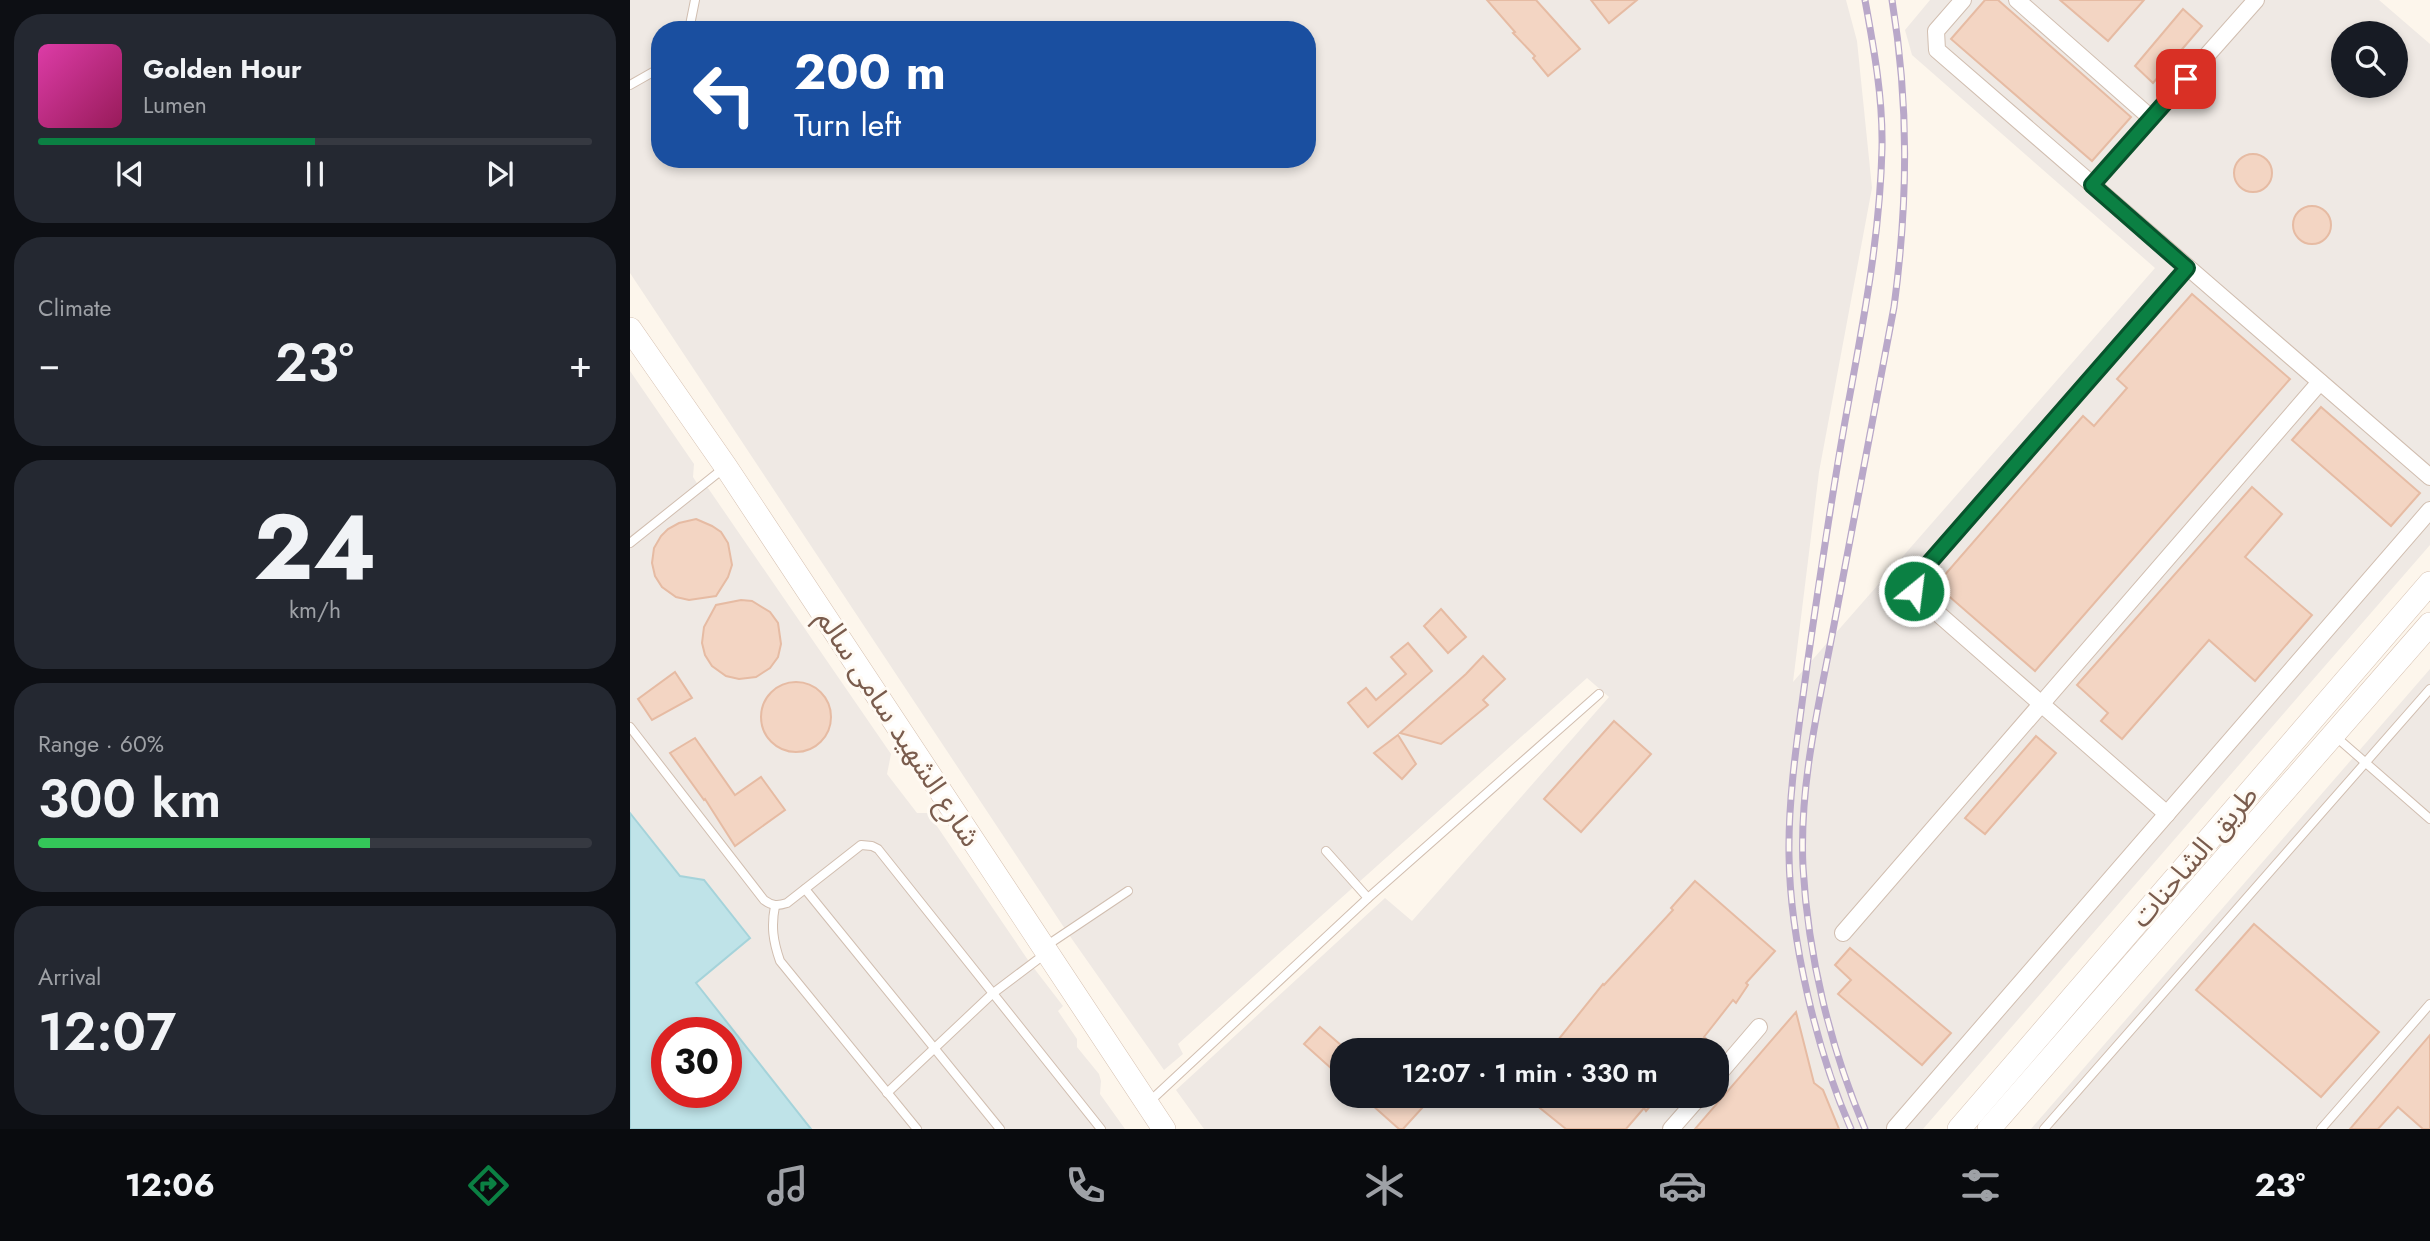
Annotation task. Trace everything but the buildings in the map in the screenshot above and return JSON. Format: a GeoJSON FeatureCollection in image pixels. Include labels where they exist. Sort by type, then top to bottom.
{"type":"FeatureCollection","features":[{"type":"Feature","properties":{"kind":"main road","name":"شارع الشهيد سامى سالم"},"geometry":{"type":"LineString","coordinates":[[630,329],[726,467],[1164,1129]]}},
{"type":"Feature","properties":{"kind":"main road","name":"طريق الشاحنات"},"geometry":{"type":"LineString","coordinates":[[1959,1129],[2430,583]]}},
{"type":"Feature","properties":{"kind":"main road"},"geometry":{"type":"LineString","coordinates":[[2394,624],[2423,632]]}},
{"type":"Feature","properties":{"kind":"main road","name":"طريق الشاحنات"},"geometry":{"type":"LineString","coordinates":[[1989,1129],[2423,632]]}},
{"type":"Feature","properties":{"kind":"main road"},"geometry":{"type":"LineString","coordinates":[[2165,890],[2169,902],[2176,906],[2185,905]]}},
{"type":"Feature","properties":{"kind":"street"},"geometry":{"type":"LineString","coordinates":[[1963,0],[1936,32],[1937,50],[2430,477]]}},
{"type":"Feature","properties":{"kind":"street"},"geometry":{"type":"LineString","coordinates":[[2017,0],[2151,118]]}},
{"type":"Feature","properties":{"kind":"street"},"geometry":{"type":"LineString","coordinates":[[2092,185],[2256,0]]}},
{"type":"Feature","properties":{"kind":"street"},"geometry":{"type":"LineString","coordinates":[[2167,814],[1918,596],[1913,584],[2187,268]]}},
{"type":"Feature","properties":{"kind":"street"},"geometry":{"type":"LineString","coordinates":[[1843,933],[2320,382]]}},
{"type":"Feature","properties":{"kind":"street"},"geometry":{"type":"LineString","coordinates":[[1895,1128],[2430,510]]}},
{"type":"Feature","properties":{"kind":"street"},"geometry":{"type":"LineString","coordinates":[[1729,1062],[1759,1027]]}},
{"type":"Feature","properties":{"kind":"street"},"geometry":{"type":"LineString","coordinates":[[1671,1129],[1689,1108]]}},
{"type":"Feature","properties":{"kind":"lane"},"geometry":{"type":"LineString","coordinates":[[691,21],[695,0]]}},
{"type":"Feature","properties":{"kind":"lane"},"geometry":{"type":"LineString","coordinates":[[630,85],[651,73]]}},
{"type":"Feature","properties":{"kind":"lane"},"geometry":{"type":"LineString","coordinates":[[630,543],[726,467]]}},
{"type":"Feature","properties":{"kind":"lane"},"geometry":{"type":"LineString","coordinates":[[2045,1129],[2430,689]]}},
{"type":"Feature","properties":{"kind":"lane"},"geometry":{"type":"LineString","coordinates":[[1147,1104],[1368,898],[1599,694]]}},
{"type":"Feature","properties":{"kind":"lane"},"geometry":{"type":"LineString","coordinates":[[630,727],[764,901],[775,905],[787,903],[861,845],[878,849],[1101,1129]]}},
{"type":"Feature","properties":{"kind":"lane"},"geometry":{"type":"LineString","coordinates":[[2333,734],[2430,819]]}},
{"type":"Feature","properties":{"kind":"lane"},"geometry":{"type":"LineString","coordinates":[[1326,851],[1368,898]]}},
{"type":"Feature","properties":{"kind":"lane"},"geometry":{"type":"LineString","coordinates":[[805,888],[1000,1129]]}},
{"type":"Feature","properties":{"kind":"lane"},"geometry":{"type":"LineString","coordinates":[[887,1093],[992,994],[1046,950],[1128,891]]}},
{"type":"Feature","properties":{"kind":"lane"},"geometry":{"type":"LineString","coordinates":[[775,905],[773,943],[780,961],[916,1129]]}},
{"type":"Feature","properties":{"kind":"lane"},"geometry":{"type":"LineString","coordinates":[[2321,1129],[2430,1004]]}},
{"type":"Feature","properties":{"kind":"shaded area"},"geometry":{"type":"Polygon","coordinates":[[[630,0],[1846,0],[1857,41],[1872,188],[1819,472],[1793,682],[2155,268],[1912,55],[1905,30],[1930,0],[2379,0],[2403,21],[2331,21],[2331,98],[2408,98],[2408,25],[2430,44],[2430,545],[1923,1129],[1204,1129],[1176,1090],[1385,898],[1412,921],[1609,697],[1587,678],[1178,1044],[1183,1054],[1164,1070],[1067,932],[630,273],[630,0]]]}},
{"type":"Feature","properties":{"kind":"shaded area"},"geometry":{"type":"Polygon","coordinates":[[[630,371],[694,464],[693,477],[698,485],[708,488],[891,754],[887,774],[917,813],[928,813],[1030,963],[1063,1006],[1058,1011],[1077,1039],[1077,1047],[1099,1074],[1100,1094],[1125,1129],[811,1129],[742,1041],[742,1017],[723,1017],[696,983],[680,877],[630,813],[630,371]]]}},
{"type":"Feature","properties":{"kind":"shaded area"},"geometry":{"type":"Polygon","coordinates":[[[2430,669],[2430,1129],[2031,1129],[2430,669]]]}},
{"type":"Feature","properties":{"kind":"water"},"geometry":{"type":"Polygon","coordinates":[[[630,813],[680,876],[704,880],[750,938],[696,983],[723,1017],[651,1017],[651,1108],[742,1108],[742,1041],[811,1129],[630,1129],[630,813]]]}},
{"type":"Feature","properties":{"kind":"railway"},"geometry":{"type":"LineString","coordinates":[[1851,1129],[1827,1066],[1800,959],[1794,923],[1789,832],[1807,666],[1878,216],[1881,111],[1865,0]]}},
{"type":"Feature","properties":{"kind":"railway"},"geometry":{"type":"LineString","coordinates":[[1865,1129],[1841,1066],[1823,1001],[1810,934],[1803,867],[1803,836],[1811,745],[1894,307],[1899,268],[1905,153],[1898,39],[1892,0]]}},
{"type":"Feature","properties":{"kind":"route"},"geometry":{"type":"LineString","coordinates":[[1914,591],[1916,578],[2187,268],[2092,185],[2186,79]]}}]}
